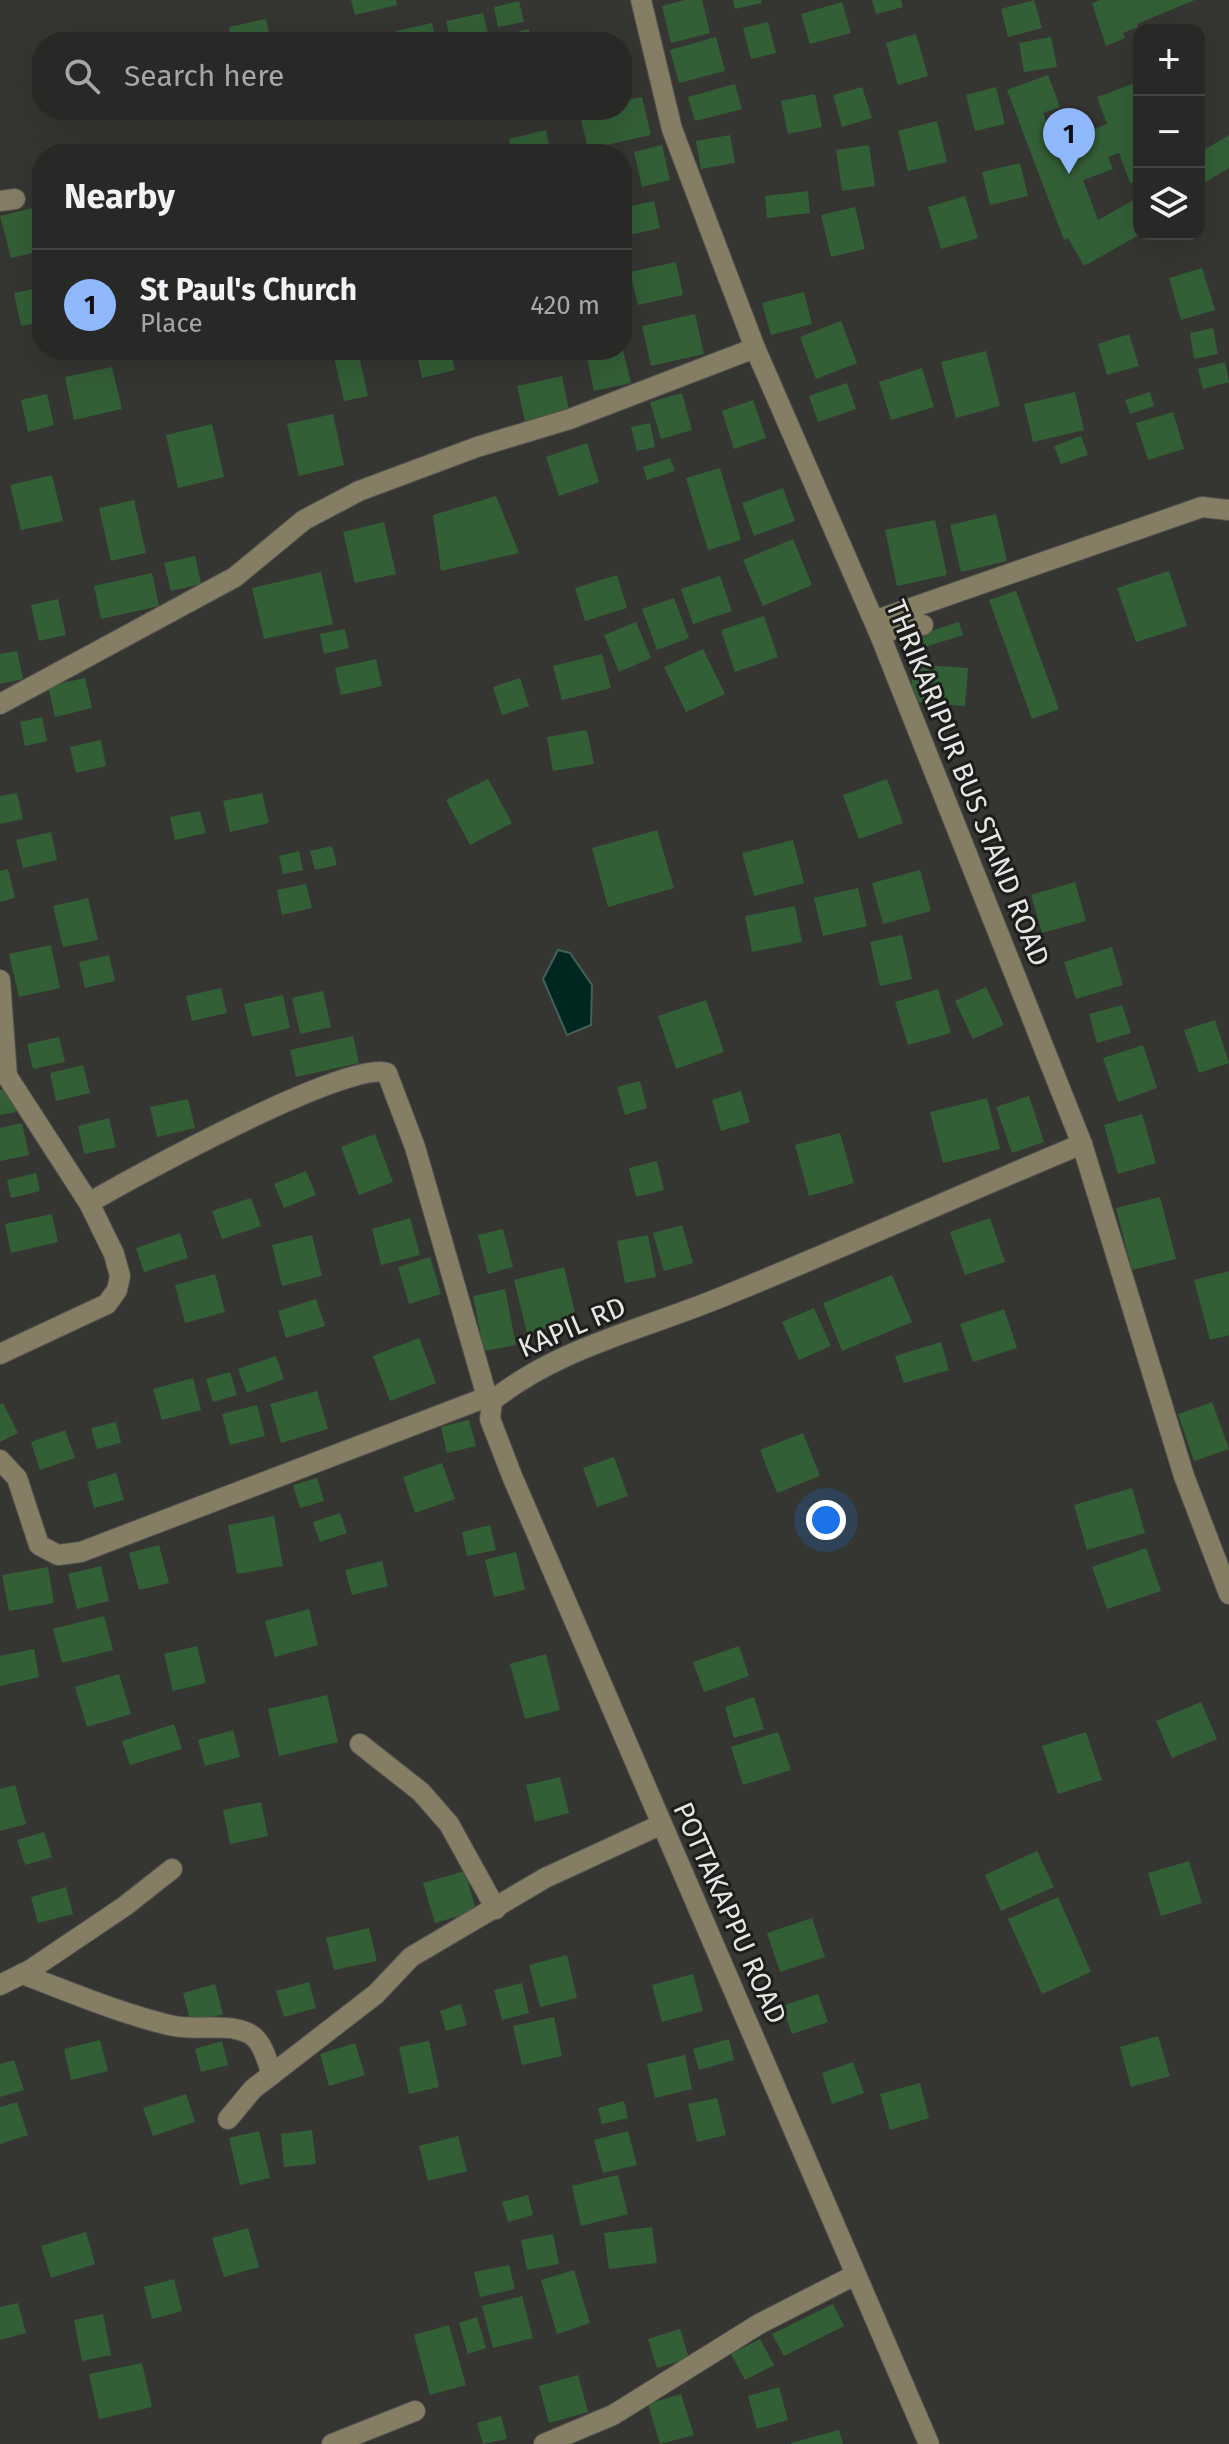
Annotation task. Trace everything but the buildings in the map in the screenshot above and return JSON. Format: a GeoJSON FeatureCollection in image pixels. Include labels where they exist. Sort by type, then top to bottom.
{"type":"FeatureCollection","features":[{"type":"Feature","properties":{"kind":"street","name":"THRIKARIPUR BUS STAND ROAD"},"geometry":{"type":"LineString","coordinates":[[641,0],[672,129],[755,348],[877,628],[1082,1144],[1184,1476],[1229,1594]]}},
{"type":"Feature","properties":{"kind":"street"},"geometry":{"type":"LineString","coordinates":[[0,704],[235,577],[304,520],[359,491],[477,447],[570,419],[755,348]]}},
{"type":"Feature","properties":{"kind":"street"},"geometry":{"type":"LineString","coordinates":[[877,628],[1202,507],[1229,510]]}},
{"type":"Feature","properties":{"kind":"street"},"geometry":{"type":"LineString","coordinates":[[877,628],[923,625]]}},
{"type":"Feature","properties":{"kind":"street"},"geometry":{"type":"LineString","coordinates":[[0,980],[7,1076],[89,1203],[114,1254],[120,1276],[117,1290],[107,1304],[0,1354]]}},
{"type":"Feature","properties":{"kind":"street","name":"POTTAKAPPU ROAD"},"geometry":{"type":"LineString","coordinates":[[89,1203],[128,1179],[267,1111],[369,1070],[387,1073],[415,1147],[490,1399],[490,1419],[512,1476],[929,2444]]}},
{"type":"Feature","properties":{"kind":"street","name":"KAPIL RD"},"geometry":{"type":"LineString","coordinates":[[0,1460],[17,1478],[39,1545],[58,1555],[81,1552],[490,1399],[556,1359],[726,1296],[1082,1144]]}},
{"type":"Feature","properties":{"kind":"street"},"geometry":{"type":"LineString","coordinates":[[360,1744],[421,1792],[449,1824],[496,1909]]}},
{"type":"Feature","properties":{"kind":"street"},"geometry":{"type":"LineString","coordinates":[[228,2119],[253,2089],[376,1994],[411,1957],[545,1878],[660,1825]]}},
{"type":"Feature","properties":{"kind":"street"},"geometry":{"type":"LineString","coordinates":[[0,1985],[22,1974],[125,1906],[172,1869]]}},
{"type":"Feature","properties":{"kind":"street"},"geometry":{"type":"LineString","coordinates":[[22,1974],[166,2025],[194,2031],[225,2027],[249,2034],[258,2040],[272,2075]]}},
{"type":"Feature","properties":{"kind":"street"},"geometry":{"type":"LineString","coordinates":[[544,2444],[613,2415],[759,2324],[855,2275]]}},
{"type":"Feature","properties":{"kind":"street"},"geometry":{"type":"LineString","coordinates":[[332,2444],[415,2411]]}},
{"type":"Feature","properties":{"kind":"shaded area"},"geometry":{"type":"Polygon","coordinates":[[[558,950],[570,953],[592,985],[591,1025],[567,1035],[543,979],[558,950]]]}},
{"type":"Feature","properties":{"kind":"place","name":"St Paul's Church"},"geometry":{"type":"Point","coordinates":[1069,174]}}]}
